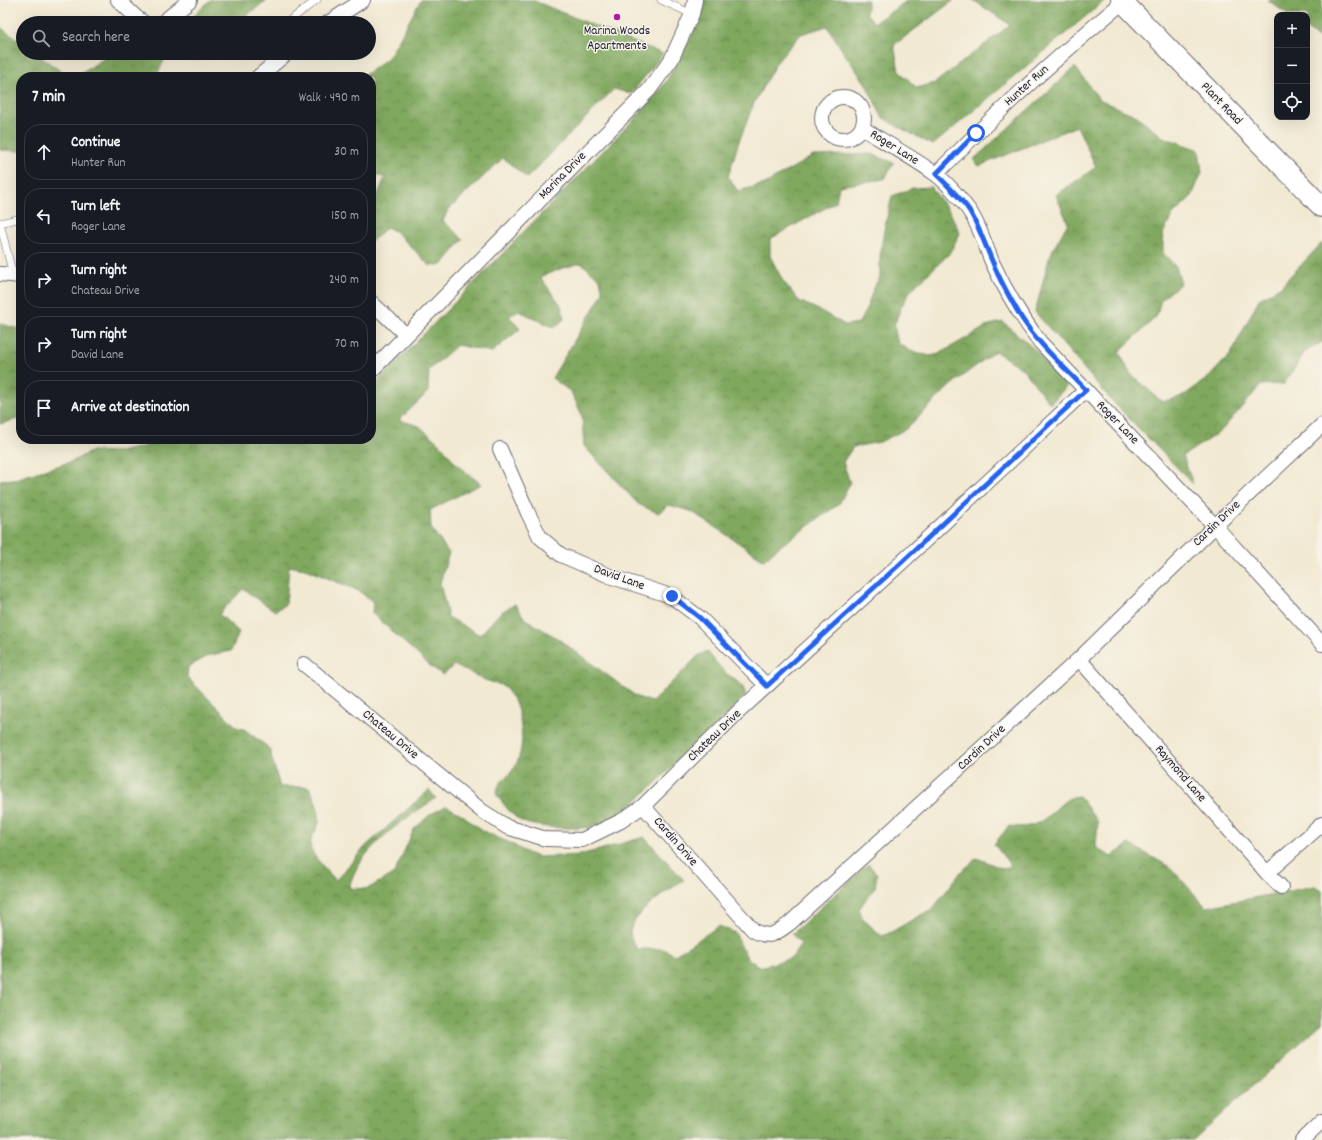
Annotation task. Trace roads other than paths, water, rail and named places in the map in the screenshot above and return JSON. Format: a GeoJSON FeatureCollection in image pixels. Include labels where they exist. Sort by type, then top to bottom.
{"type":"FeatureCollection","features":[{"type":"Feature","properties":{"kind":"street"},"geometry":{"type":"LineString","coordinates":[[118,0],[135,16]]}},
{"type":"Feature","properties":{"kind":"street"},"geometry":{"type":"LineString","coordinates":[[171,16],[190,0]]}},
{"type":"Feature","properties":{"kind":"street"},"geometry":{"type":"LineString","coordinates":[[339,16],[363,0]]}},
{"type":"Feature","properties":{"kind":"street","name":"Hunter Run"},"geometry":{"type":"LineString","coordinates":[[936,174],[976,133],[1122,1]]}},
{"type":"Feature","properties":{"kind":"street","name":"Plant Road"},"geometry":{"type":"LineString","coordinates":[[1122,1],[1322,207]]}},
{"type":"Feature","properties":{"kind":"street","name":"Marina Drive"},"geometry":{"type":"LineString","coordinates":[[376,366],[649,90],[671,60],[693,7]]}},
{"type":"Feature","properties":{"kind":"street"},"geometry":{"type":"LineString","coordinates":[[264,72],[279,60]]}},
{"type":"Feature","properties":{"kind":"street","name":"Roger Lane"},"geometry":{"type":"LineString","coordinates":[[862,128],[936,174],[954,193],[969,210],[982,235],[999,276],[1027,326],[1040,342],[1215,526],[1322,644]]}},
{"type":"Feature","properties":{"kind":"street"},"geometry":{"type":"LineString","coordinates":[[376,307],[406,335]]}},
{"type":"Feature","properties":{"kind":"street","name":"Chateau Drive"},"geometry":{"type":"LineString","coordinates":[[304,664],[482,811],[507,827],[546,839],[582,840],[621,821],[643,806],[767,686],[1086,390]]}},
{"type":"Feature","properties":{"kind":"street","name":"Cardin Drive"},"geometry":{"type":"LineString","coordinates":[[643,806],[753,930],[759,934],[768,936],[776,934],[888,835],[1079,659],[1215,526],[1322,425]]}},
{"type":"Feature","properties":{"kind":"street","name":"David Lane"},"geometry":{"type":"LineString","coordinates":[[500,449],[540,537],[561,555],[612,577],[672,596],[700,618],[767,686]]}},
{"type":"Feature","properties":{"kind":"street","name":"Raymond Lane"},"geometry":{"type":"LineString","coordinates":[[1079,659],[1281,887]]}},
{"type":"Feature","properties":{"kind":"street"},"geometry":{"type":"LineString","coordinates":[[1267,873],[1322,824]]}},
{"type":"Feature","properties":{"kind":"street"},"geometry":{"type":"LineString","coordinates":[[1302,1140],[1322,1121]]}},
{"type":"Feature","properties":{"kind":"lane"},"geometry":{"type":"LineString","coordinates":[[295,16],[317,0]]}},
{"type":"Feature","properties":{"kind":"lane"},"geometry":{"type":"LineString","coordinates":[[661,0],[693,7]]}},
{"type":"Feature","properties":{"kind":"lane"},"geometry":{"type":"LineString","coordinates":[[11,275],[0,223],[16,219]]}},
{"type":"Feature","properties":{"kind":"place","name":"Marina Woods Apartments"},"geometry":{"type":"Point","coordinates":[617,17]}}]}
